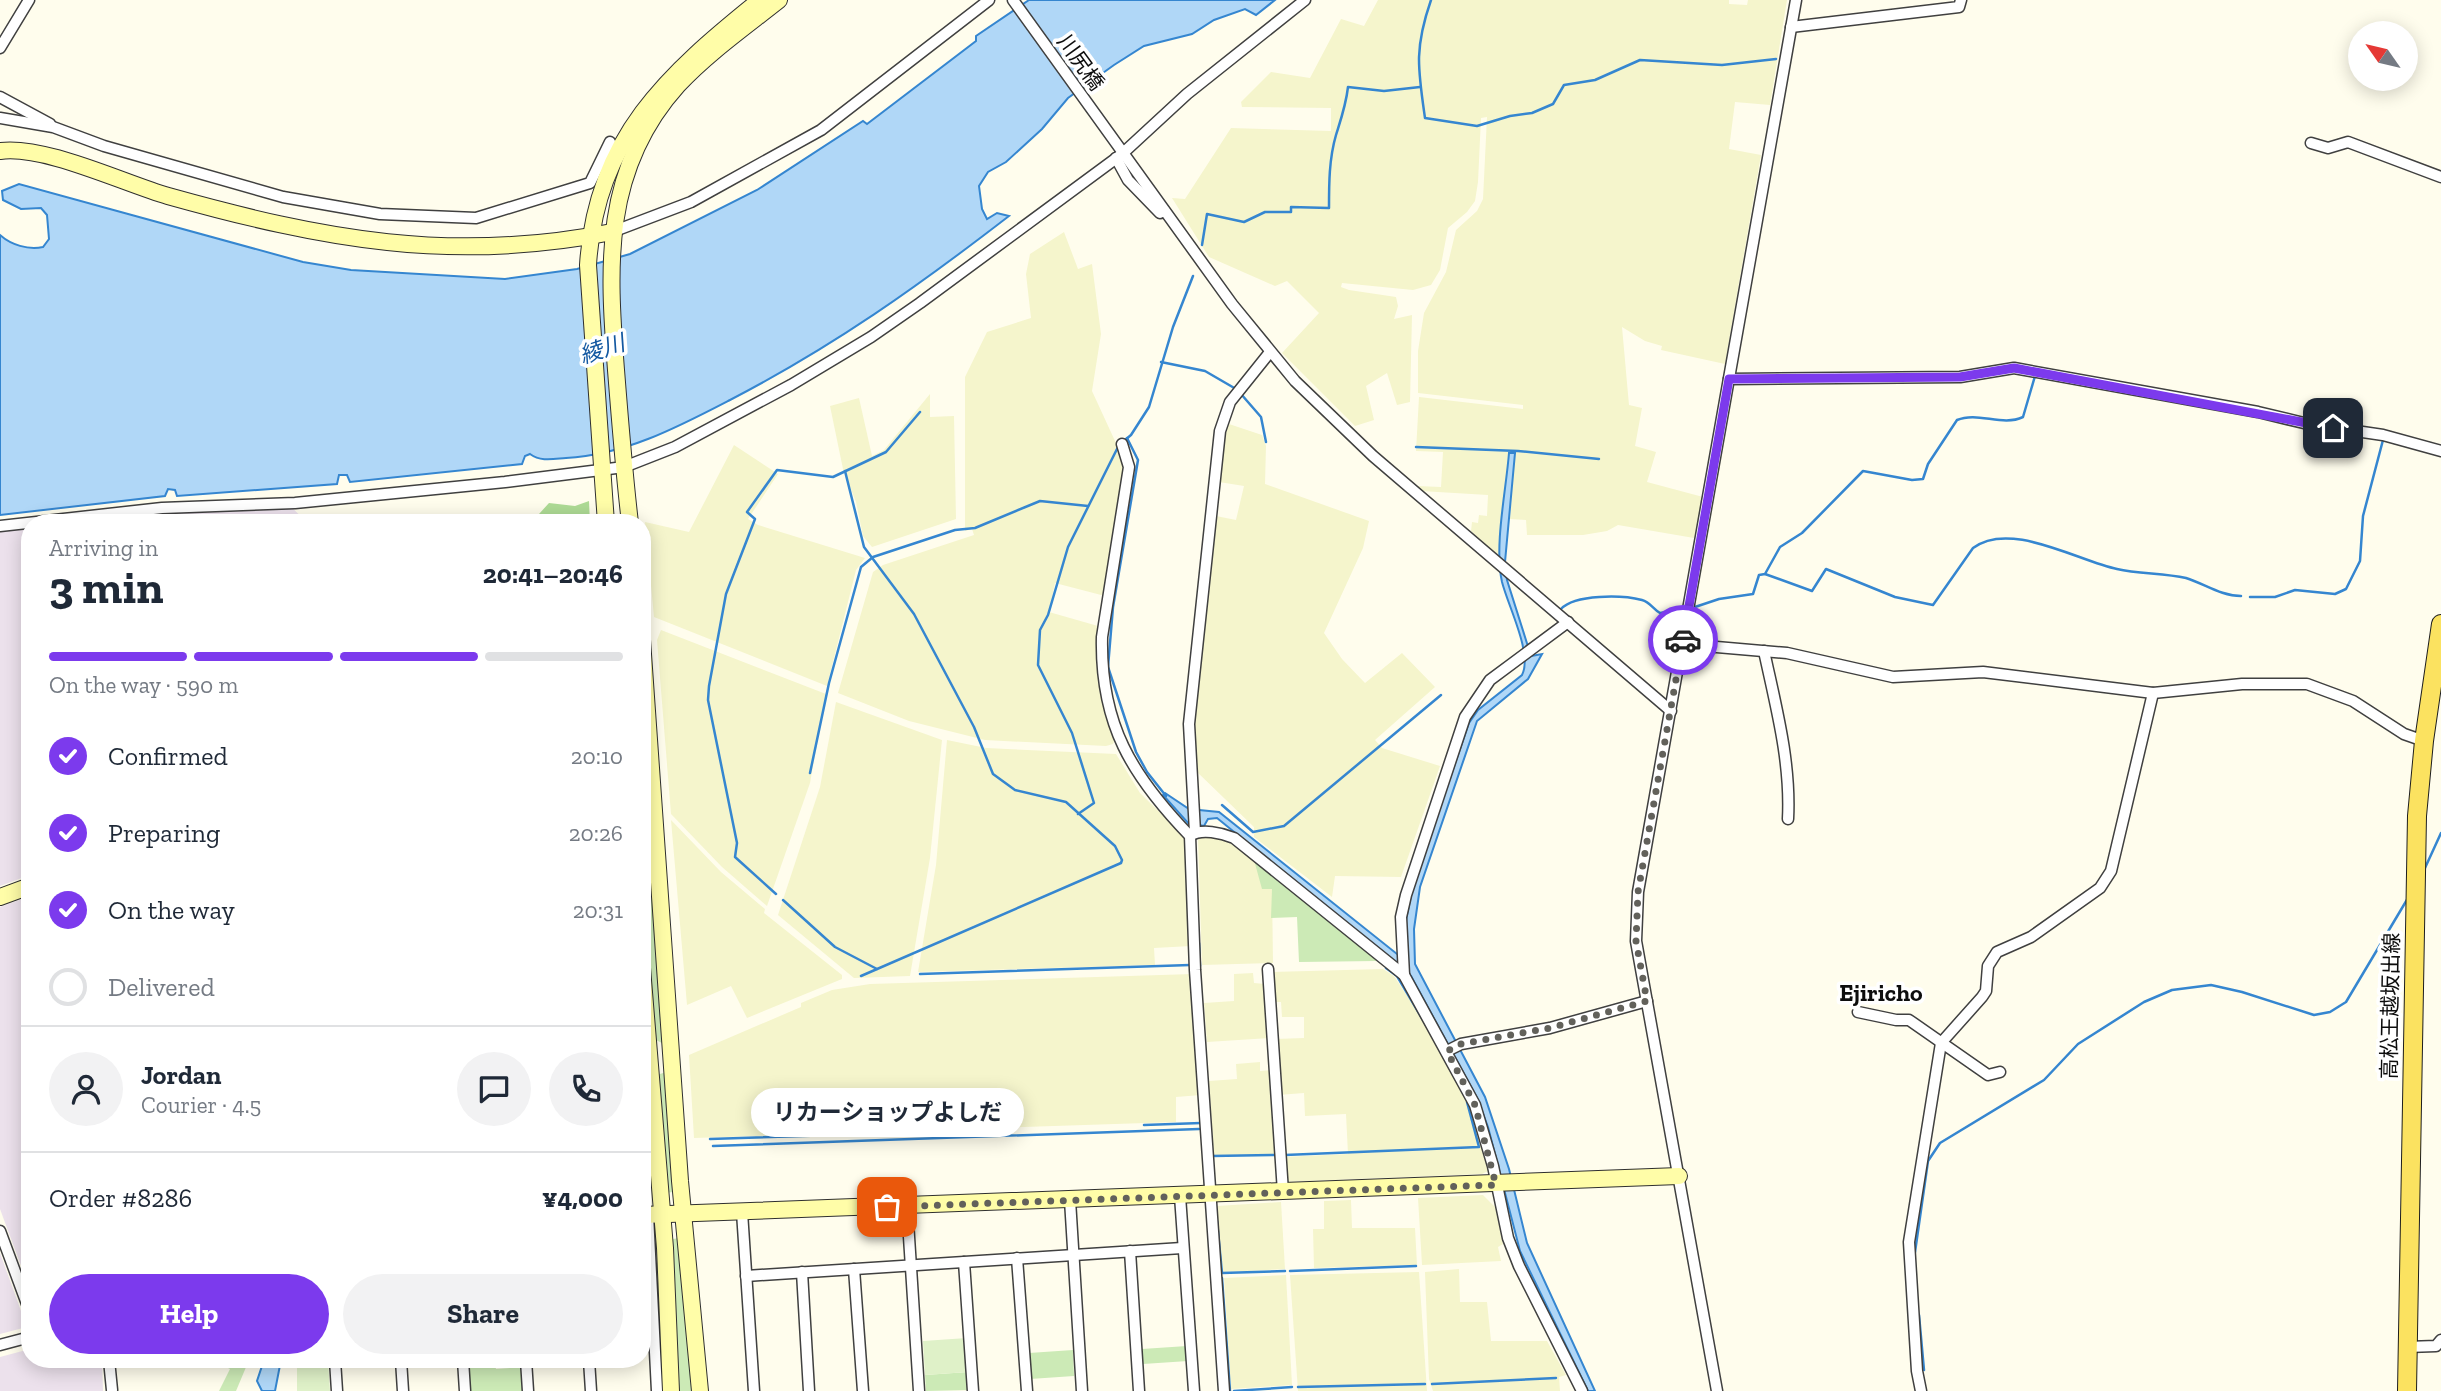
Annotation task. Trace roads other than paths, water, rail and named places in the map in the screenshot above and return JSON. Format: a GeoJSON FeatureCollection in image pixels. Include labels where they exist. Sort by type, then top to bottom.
{"type":"FeatureCollection","features":[{"type":"Feature","properties":{"kind":"main road"},"geometry":{"type":"LineString","coordinates":[[605,514],[589,294],[590,244],[596,214],[623,144],[645,106],[668,78],[760,0]]}},
{"type":"Feature","properties":{"kind":"main road"},"geometry":{"type":"LineString","coordinates":[[623,144],[699,65],[779,0]]}},
{"type":"Feature","properties":{"kind":"main road"},"geometry":{"type":"LineString","coordinates":[[623,144],[628,166],[612,232],[610,290],[629,514]]}},
{"type":"Feature","properties":{"kind":"main road"},"geometry":{"type":"LineString","coordinates":[[0,151],[41,155],[137,187],[288,229],[370,242],[459,247],[590,244],[612,232]]}},
{"type":"Feature","properties":{"kind":"main road","name":"高松王越坂出線"},"geometry":{"type":"LineString","coordinates":[[2407,1391],[2415,888],[2424,741],[2441,624]]}},
{"type":"Feature","properties":{"kind":"main road"},"geometry":{"type":"LineString","coordinates":[[651,836],[673,1054],[683,1214],[699,1391]]}},
{"type":"Feature","properties":{"kind":"main road"},"geometry":{"type":"LineString","coordinates":[[0,897],[21,889]]}},
{"type":"Feature","properties":{"kind":"main road"},"geometry":{"type":"LineString","coordinates":[[651,1064],[673,1054]]}},
{"type":"Feature","properties":{"kind":"main road"},"geometry":{"type":"LineString","coordinates":[[651,1215],[1503,1185],[1679,1176]]}},
{"type":"Feature","properties":{"kind":"main road"},"geometry":{"type":"LineString","coordinates":[[651,1223],[671,1391]]}},
{"type":"Feature","properties":{"kind":"street"},"geometry":{"type":"LineString","coordinates":[[0,48],[29,0]]}},
{"type":"Feature","properties":{"kind":"street"},"geometry":{"type":"LineString","coordinates":[[612,232],[691,202],[821,130],[989,0]]}},
{"type":"Feature","properties":{"kind":"street","name":"川尻橋"},"geometry":{"type":"LineString","coordinates":[[1013,0],[1119,153],[1295,382],[1374,456],[1671,711]]}},
{"type":"Feature","properties":{"kind":"street"},"geometry":{"type":"LineString","coordinates":[[108,514],[162,508],[295,503],[601,465],[675,447],[871,337],[1119,153],[1187,94],[1305,0]]}},
{"type":"Feature","properties":{"kind":"street"},"geometry":{"type":"LineString","coordinates":[[1717,1391],[1636,941],[1638,892],[1796,0]]}},
{"type":"Feature","properties":{"kind":"street"},"geometry":{"type":"LineString","coordinates":[[1791,27],[1959,7],[1961,0]]}},
{"type":"Feature","properties":{"kind":"street"},"geometry":{"type":"LineString","coordinates":[[0,97],[54,127],[104,146],[283,197],[380,214],[476,218],[590,183],[623,144]]}},
{"type":"Feature","properties":{"kind":"street"},"geometry":{"type":"LineString","coordinates":[[0,118],[54,127]]}},
{"type":"Feature","properties":{"kind":"street"},"geometry":{"type":"LineString","coordinates":[[2311,143],[2328,148],[2348,142],[2441,177]]}},
{"type":"Feature","properties":{"kind":"street"},"geometry":{"type":"LineString","coordinates":[[1224,1391],[1195,970],[1194,808],[1189,724],[1220,431],[1238,391],[1270,352]]}},
{"type":"Feature","properties":{"kind":"street"},"geometry":{"type":"LineString","coordinates":[[1729,379],[1960,377],[2014,368],[2258,412],[2308,424],[2383,435],[2441,451]]}},
{"type":"Feature","properties":{"kind":"street"},"geometry":{"type":"LineString","coordinates":[[1122,444],[1129,467],[1102,637],[1104,680],[1111,714],[1132,766],[1156,801],[1194,832],[1225,834],[1234,838],[1404,973],[1448,1050],[1475,1105],[1503,1185],[1508,1238],[1519,1266],[1582,1391]]}},
{"type":"Feature","properties":{"kind":"street"},"geometry":{"type":"LineString","coordinates":[[0,526],[21,524]]}},
{"type":"Feature","properties":{"kind":"street"},"geometry":{"type":"LineString","coordinates":[[1404,973],[1401,917],[1406,895],[1465,716],[1490,680],[1568,622]]}},
{"type":"Feature","properties":{"kind":"street"},"geometry":{"type":"LineString","coordinates":[[1682,644],[1787,653],[1882,677],[1983,672],[2153,693],[2209,690],[2242,684],[2306,684],[2353,701],[2404,734],[2424,741]]}},
{"type":"Feature","properties":{"kind":"street"},"geometry":{"type":"LineString","coordinates":[[1764,651],[1786,757],[1790,789],[1788,819]]}},
{"type":"Feature","properties":{"kind":"street"},"geometry":{"type":"LineString","coordinates":[[1921,1391],[1917,1371],[1909,1242],[1941,1043],[1982,998],[1986,990],[1988,966],[1997,951],[2031,937],[2100,888],[2106,880],[2111,871],[2153,693]]}},
{"type":"Feature","properties":{"kind":"street"},"geometry":{"type":"LineString","coordinates":[[1268,969],[1283,1192]]}},
{"type":"Feature","properties":{"kind":"street"},"geometry":{"type":"LineString","coordinates":[[1448,1050],[1461,1044],[1550,1028],[1647,1001]]}},
{"type":"Feature","properties":{"kind":"street"},"geometry":{"type":"LineString","coordinates":[[1858,1012],[1909,1020],[1988,1075],[2000,1072]]}},
{"type":"Feature","properties":{"kind":"street"},"geometry":{"type":"LineString","coordinates":[[1180,1196],[1195,1391]]}},
{"type":"Feature","properties":{"kind":"street"},"geometry":{"type":"LineString","coordinates":[[1070,1200],[1082,1391]]}},
{"type":"Feature","properties":{"kind":"street"},"geometry":{"type":"LineString","coordinates":[[907,1206],[919,1391]]}},
{"type":"Feature","properties":{"kind":"street"},"geometry":{"type":"LineString","coordinates":[[742,1212],[754,1391]]}},
{"type":"Feature","properties":{"kind":"street"},"geometry":{"type":"LineString","coordinates":[[0,1231],[21,1288]]}},
{"type":"Feature","properties":{"kind":"street"},"geometry":{"type":"LineString","coordinates":[[746,1276],[1182,1248]]}},
{"type":"Feature","properties":{"kind":"street"},"geometry":{"type":"LineString","coordinates":[[1129,1251],[1139,1391]]}},
{"type":"Feature","properties":{"kind":"street"},"geometry":{"type":"LineString","coordinates":[[1017,1258],[1027,1391]]}},
{"type":"Feature","properties":{"kind":"street"},"geometry":{"type":"LineString","coordinates":[[964,1262],[973,1391]]}},
{"type":"Feature","properties":{"kind":"street"},"geometry":{"type":"LineString","coordinates":[[854,1269],[863,1391]]}},
{"type":"Feature","properties":{"kind":"street"},"geometry":{"type":"LineString","coordinates":[[802,1272],[809,1391]]}},
{"type":"Feature","properties":{"kind":"street"},"geometry":{"type":"LineString","coordinates":[[651,1335],[657,1391]]}},
{"type":"Feature","properties":{"kind":"street"},"geometry":{"type":"LineString","coordinates":[[0,1345],[21,1339]]}},
{"type":"Feature","properties":{"kind":"street"},"geometry":{"type":"LineString","coordinates":[[2407,1347],[2436,1346],[2441,1340]]}},
{"type":"Feature","properties":{"kind":"street"},"geometry":{"type":"LineString","coordinates":[[110,1368],[112,1390]]}},
{"type":"Feature","properties":{"kind":"street"},"geometry":{"type":"LineString","coordinates":[[336,1368],[337,1391]]}},
{"type":"Feature","properties":{"kind":"street"},"geometry":{"type":"LineString","coordinates":[[402,1368],[403,1391]]}},
{"type":"Feature","properties":{"kind":"street"},"geometry":{"type":"LineString","coordinates":[[464,1368],[465,1391]]}},
{"type":"Feature","properties":{"kind":"street"},"geometry":{"type":"LineString","coordinates":[[527,1368],[528,1391]]}},
{"type":"Feature","properties":{"kind":"street"},"geometry":{"type":"LineString","coordinates":[[590,1368],[591,1391]]}},
{"type":"Feature","properties":{"kind":"water","name":"綾川"},"geometry":{"type":"Polygon","coordinates":[[[1029,0],[1275,0],[1256,15],[1245,9],[1214,20],[1192,34],[1144,46],[1114,65],[1068,98],[1042,129],[1006,162],[988,172],[979,186],[982,209],[987,219],[997,213],[1009,216],[908,291],[840,337],[768,380],[651,438],[588,456],[547,459],[530,454],[525,456],[522,464],[350,482],[347,475],[339,475],[337,484],[177,496],[175,490],[168,489],[165,496],[0,515],[0,235],[14,244],[32,248],[43,247],[49,239],[47,215],[41,208],[21,209],[3,200],[2,191],[19,184],[303,262],[351,270],[505,279],[577,269],[630,254],[757,190],[863,121],[867,124],[976,41],[976,36],[1029,0]]]}},
{"type":"Feature","properties":{"kind":"water"},"geometry":{"type":"Polygon","coordinates":[[[1509,453],[1515,453],[1505,562],[1507,580],[1531,656],[1542,654],[1528,679],[1477,721],[1420,887],[1414,929],[1415,964],[1485,1097],[1509,1169],[1527,1243],[1595,1391],[1588,1391],[1520,1251],[1488,1127],[1477,1098],[1411,976],[1217,818],[1208,819],[1204,826],[1188,823],[1163,795],[1165,793],[1189,809],[1219,812],[1407,962],[1406,920],[1413,885],[1469,723],[1478,710],[1522,675],[1525,666],[1522,643],[1500,568],[1500,535],[1509,453]]]}},
{"type":"Feature","properties":{"kind":"water"},"geometry":{"type":"Polygon","coordinates":[[[261,1368],[279,1368],[275,1391],[262,1391],[257,1381],[261,1368]]]}},
{"type":"Feature","properties":{"kind":"waterway"},"geometry":{"type":"LineString","coordinates":[[1431,0],[1422,32],[1419,59],[1425,118],[1477,126],[1510,116],[1532,113],[1553,104],[1564,85],[1595,80],[1640,60],[1722,65],[1776,59]]}},
{"type":"Feature","properties":{"kind":"waterway"},"geometry":{"type":"LineString","coordinates":[[1202,245],[1207,214],[1244,222],[1265,212],[1291,212],[1291,207],[1329,208],[1332,153],[1348,87],[1384,91],[1420,87]]}},
{"type":"Feature","properties":{"kind":"waterway"},"geometry":{"type":"LineString","coordinates":[[1078,814],[1094,803],[1072,733],[1038,665],[1040,630],[1048,615],[1068,547],[1119,445],[1131,435],[1149,407],[1173,327],[1193,276]]}},
{"type":"Feature","properties":{"kind":"waterway"},"geometry":{"type":"LineString","coordinates":[[1161,362],[1205,371],[1236,389]]}},
{"type":"Feature","properties":{"kind":"waterway"},"geometry":{"type":"LineString","coordinates":[[1692,608],[1719,599],[1753,594],[1759,575],[1765,574],[1780,547],[1802,533],[1863,471],[1912,480],[1923,479],[1928,464],[1957,420],[1973,417],[2015,420],[2023,417],[2035,376]]}},
{"type":"Feature","properties":{"kind":"waterway"},"geometry":{"type":"LineString","coordinates":[[1241,394],[1261,417],[1266,442]]}},
{"type":"Feature","properties":{"kind":"waterway"},"geometry":{"type":"LineString","coordinates":[[776,894],[735,857],[737,843],[708,700],[726,594],[755,519],[747,512],[777,470],[833,477],[886,452],[920,412]]}},
{"type":"Feature","properties":{"kind":"waterway"},"geometry":{"type":"LineString","coordinates":[[1127,438],[1138,460],[1113,607],[1108,667],[1136,752],[1147,772],[1166,796]]}},
{"type":"Feature","properties":{"kind":"waterway"},"geometry":{"type":"LineString","coordinates":[[2250,597],[2275,597],[2295,590],[2335,594],[2346,589],[2360,561],[2363,516],[2383,440]]}},
{"type":"Feature","properties":{"kind":"waterway"},"geometry":{"type":"LineString","coordinates":[[1416,447],[1518,451],[1599,459]]}},
{"type":"Feature","properties":{"kind":"waterway"},"geometry":{"type":"LineString","coordinates":[[845,471],[864,547],[914,614],[974,727],[993,774],[1015,790],[1066,802],[1115,846],[1122,860],[1121,863],[861,976]]}},
{"type":"Feature","properties":{"kind":"waterway"},"geometry":{"type":"LineString","coordinates":[[810,773],[829,683],[861,567],[873,557],[955,530],[975,528],[1040,501],[1088,506]]}},
{"type":"Feature","properties":{"kind":"waterway"},"geometry":{"type":"LineString","coordinates":[[1765,574],[1812,591],[1826,569],[1895,597],[1933,605],[1973,548],[1988,541],[2006,538],[2044,545],[2117,569],[2186,578],[2220,592],[2241,596]]}},
{"type":"Feature","properties":{"kind":"waterway"},"geometry":{"type":"LineString","coordinates":[[1561,609],[1588,598],[1611,597],[1642,600],[1660,613],[1686,609]]}},
{"type":"Feature","properties":{"kind":"waterway"},"geometry":{"type":"LineString","coordinates":[[1222,805],[1253,832],[1284,826],[1441,695]]}},
{"type":"Feature","properties":{"kind":"waterway"},"geometry":{"type":"LineString","coordinates":[[2425,868],[2441,833]]}},
{"type":"Feature","properties":{"kind":"waterway"},"geometry":{"type":"LineString","coordinates":[[1915,1252],[1928,1161],[1940,1143],[2044,1080],[2078,1044],[2144,1002],[2172,990],[2211,985],[2314,1015],[2330,1012],[2346,1002],[2408,898]]}},
{"type":"Feature","properties":{"kind":"waterway"},"geometry":{"type":"LineString","coordinates":[[783,900],[835,947],[877,969]]}},
{"type":"Feature","properties":{"kind":"waterway"},"geometry":{"type":"LineString","coordinates":[[1199,943],[1200,966]]}},
{"type":"Feature","properties":{"kind":"waterway"},"geometry":{"type":"LineString","coordinates":[[920,974],[1190,965]]}},
{"type":"Feature","properties":{"kind":"waterway"},"geometry":{"type":"LineString","coordinates":[[1386,968],[1397,976],[1426,1025]]}},
{"type":"Feature","properties":{"kind":"waterway"},"geometry":{"type":"LineString","coordinates":[[1285,1155],[1479,1147],[1467,1102]]}},
{"type":"Feature","properties":{"kind":"waterway"},"geometry":{"type":"LineString","coordinates":[[1144,1125],[1201,1123]]}},
{"type":"Feature","properties":{"kind":"waterway"},"geometry":{"type":"LineString","coordinates":[[713,1146],[1199,1129]]}},
{"type":"Feature","properties":{"kind":"waterway"},"geometry":{"type":"LineString","coordinates":[[710,1139],[901,1133]]}},
{"type":"Feature","properties":{"kind":"waterway"},"geometry":{"type":"LineString","coordinates":[[1212,1156],[1278,1155]]}},
{"type":"Feature","properties":{"kind":"waterway"},"geometry":{"type":"LineString","coordinates":[[1217,1221],[1222,1273],[1285,1271]]}},
{"type":"Feature","properties":{"kind":"waterway"},"geometry":{"type":"LineString","coordinates":[[1290,1271],[1416,1266]]}},
{"type":"Feature","properties":{"kind":"waterway"},"geometry":{"type":"LineString","coordinates":[[1222,1278],[1230,1391]]}},
{"type":"Feature","properties":{"kind":"waterway"},"geometry":{"type":"LineString","coordinates":[[1919,1315],[1924,1370]]}},
{"type":"Feature","properties":{"kind":"waterway"},"geometry":{"type":"LineString","coordinates":[[1432,1384],[1556,1378]]}},
{"type":"Feature","properties":{"kind":"waterway"},"geometry":{"type":"LineString","coordinates":[[1298,1387],[1425,1384]]}},
{"type":"Feature","properties":{"kind":"waterway"},"geometry":{"type":"LineString","coordinates":[[1234,1391],[1292,1387]]}},
{"type":"Feature","properties":{"kind":"place","name":"リカーショップよしだ"},"geometry":{"type":"Point","coordinates":[887,1207]}},
{"type":"Feature","properties":{"kind":"district","name":"Ejiricho"},"geometry":{"type":"Point","coordinates":[1881,992]}}]}
